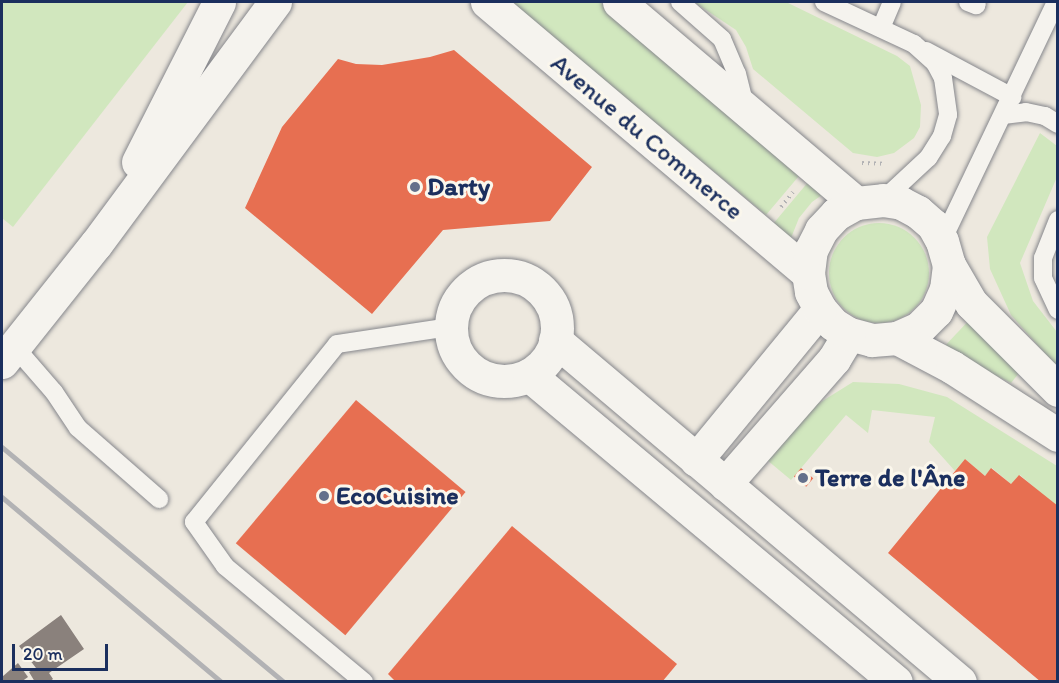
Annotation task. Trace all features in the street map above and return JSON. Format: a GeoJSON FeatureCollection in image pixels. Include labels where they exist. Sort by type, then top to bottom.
{"type":"FeatureCollection","features":[{"type":"Feature","properties":{"kind":"street"},"geometry":{"type":"LineString","coordinates":[[96,244],[219,2]]}},
{"type":"Feature","properties":{"kind":"street"},"geometry":{"type":"LineString","coordinates":[[8,354],[96,244],[274,2]]}},
{"type":"Feature","properties":{"kind":"street","name":"Avenue du Commerce"},"geometry":{"type":"LineString","coordinates":[[487,2],[808,273]]}},
{"type":"Feature","properties":{"kind":"street"},"geometry":{"type":"LineString","coordinates":[[619,2],[813,167],[869,201]]}},
{"type":"Feature","properties":{"kind":"street"},"geometry":{"type":"LineString","coordinates":[[946,253],[946,289],[936,311],[919,328],[897,338],[872,340],[849,334],[833,324],[820,309],[812,292],[808,273],[810,250],[820,230],[836,214],[869,201],[901,203],[918,212],[933,225],[971,303],[1058,390]]}},
{"type":"Feature","properties":{"kind":"street"},"geometry":{"type":"LineString","coordinates":[[492,276],[509,276],[526,280],[540,290],[551,304],[556,322],[555,340],[550,354],[529,375],[500,381],[485,378],[472,371],[456,352],[450,327],[453,309],[462,294],[475,283],[492,276]]}},
{"type":"Feature","properties":{"kind":"street"},"geometry":{"type":"LineString","coordinates":[[696,460],[820,309]]}},
{"type":"Feature","properties":{"kind":"street"},"geometry":{"type":"LineString","coordinates":[[725,484],[834,358],[849,334]]}},
{"type":"Feature","properties":{"kind":"street"},"geometry":{"type":"LineString","coordinates":[[897,338],[952,367],[1058,435]]}},
{"type":"Feature","properties":{"kind":"street"},"geometry":{"type":"LineString","coordinates":[[555,340],[960,681]]}},
{"type":"Feature","properties":{"kind":"street"},"geometry":{"type":"LineString","coordinates":[[529,375],[896,681]]}},
{"type":"Feature","properties":{"kind":"lane"},"geometry":{"type":"LineString","coordinates":[[680,2],[722,39],[737,74],[745,108]]}},
{"type":"Feature","properties":{"kind":"lane"},"geometry":{"type":"LineString","coordinates":[[824,2],[922,50],[946,59],[1012,97]]}},
{"type":"Feature","properties":{"kind":"lane"},"geometry":{"type":"LineString","coordinates":[[881,28],[892,2]]}},
{"type":"Feature","properties":{"kind":"lane"},"geometry":{"type":"LineString","coordinates":[[968,2],[976,5],[977,2]]}},
{"type":"Feature","properties":{"kind":"lane"},"geometry":{"type":"LineString","coordinates":[[946,253],[1003,115],[1056,2]]}},
{"type":"Feature","properties":{"kind":"lane"},"geometry":{"type":"LineString","coordinates":[[869,201],[928,158],[942,136],[947,97],[943,78],[935,63],[922,50]]}},
{"type":"Feature","properties":{"kind":"lane"},"geometry":{"type":"LineString","coordinates":[[1003,115],[1026,112],[1045,116],[1058,123]]}},
{"type":"Feature","properties":{"kind":"lane"},"geometry":{"type":"LineString","coordinates":[[1058,220],[1043,258],[1043,278],[1058,310]]}},
{"type":"Feature","properties":{"kind":"lane"},"geometry":{"type":"LineString","coordinates":[[364,681],[225,566],[194,522],[337,344],[450,327]]}},
{"type":"Feature","properties":{"kind":"lane"},"geometry":{"type":"LineString","coordinates":[[8,354],[54,392],[78,428],[159,499]]}},
{"type":"Feature","properties":{"kind":"path"},"geometry":{"type":"LineString","coordinates":[[859,162],[869,165],[888,163]]}},
{"type":"Feature","properties":{"kind":"path"},"geometry":{"type":"LineString","coordinates":[[760,233],[813,167]]}},
{"type":"Feature","properties":{"kind":"green space"},"geometry":{"type":"Polygon","coordinates":[[[2,2],[188,2],[13,227],[2,218],[2,2]]]}},
{"type":"Feature","properties":{"kind":"green space"},"geometry":{"type":"Polygon","coordinates":[[[510,2],[600,2],[804,170],[766,215],[510,2]]]}},
{"type":"Feature","properties":{"kind":"green space"},"geometry":{"type":"Polygon","coordinates":[[[694,2],[786,2],[897,56],[910,66],[921,105],[920,127],[914,138],[894,153],[877,157],[853,153],[753,69],[746,47],[736,30],[694,2]]]}},
{"type":"Feature","properties":{"kind":"green space"},"geometry":{"type":"Polygon","coordinates":[[[1040,133],[1057,146],[1057,177],[1020,263],[1033,301],[1057,332],[1057,367],[1011,315],[990,269],[987,237],[1040,133]]]}},
{"type":"Feature","properties":{"kind":"green space"},"geometry":{"type":"Polygon","coordinates":[[[814,175],[829,190],[812,202],[799,218],[791,238],[773,224],[814,175]]]}},
{"type":"Feature","properties":{"kind":"green space"},"geometry":{"type":"Polygon","coordinates":[[[879,223],[907,231],[921,245],[929,273],[921,301],[907,315],[879,323],[851,315],[837,301],[829,273],[837,245],[851,231],[879,223]]]}},
{"type":"Feature","properties":{"kind":"green space"},"geometry":{"type":"Polygon","coordinates":[[[973,316],[1019,373],[1011,383],[942,349],[973,316]]]}},
{"type":"Feature","properties":{"kind":"green space"},"geometry":{"type":"Polygon","coordinates":[[[853,382],[899,384],[947,397],[1057,466],[1057,507],[1020,475],[1011,484],[992,468],[985,476],[965,459],[955,471],[929,442],[935,417],[872,410],[868,433],[846,415],[791,480],[767,460],[816,405],[853,382]]]}},
{"type":"Feature","properties":{"kind":"building: Shops","name":"Darty"},"geometry":{"type":"Polygon","coordinates":[[[454,50],[592,167],[550,221],[443,230],[372,314],[245,208],[282,127],[338,59],[356,64],[382,65],[430,57],[454,50]]]}},
{"type":"Feature","properties":{"kind":"building: Shops"},"geometry":{"type":"Polygon","coordinates":[[[356,400],[466,492],[345,635],[236,543],[356,400]]]}},
{"type":"Feature","properties":{"kind":"building: Shops"},"geometry":{"type":"Polygon","coordinates":[[[965,459],[985,476],[991,468],[1011,484],[1019,475],[1058,506],[1058,682],[1041,682],[888,553],[965,459]]]}},
{"type":"Feature","properties":{"kind":"building: Shops","name":"Terre de l'Âne"},"geometry":{"type":"Polygon","coordinates":[[[801,468],[813,478],[806,487],[794,476],[801,468]]]}},
{"type":"Feature","properties":{"kind":"building: Shops"},"geometry":{"type":"Polygon","coordinates":[[[512,526],[677,664],[662,682],[396,682],[388,674],[512,526]]]}},
{"type":"Feature","properties":{"kind":"building: Industry"},"geometry":{"type":"Polygon","coordinates":[[[61,615],[84,649],[49,673],[53,679],[49,682],[35,682],[29,672],[36,668],[19,646],[61,615]]]}},
{"type":"Feature","properties":{"kind":"building: Industry"},"geometry":{"type":"Polygon","coordinates":[[[18,663],[28,677],[21,682],[2,682],[2,677],[18,663]]]}},
{"type":"Feature","properties":{"kind":"railway"},"geometry":{"type":"LineString","coordinates":[[2,447],[284,682]]}},
{"type":"Feature","properties":{"kind":"railway"},"geometry":{"type":"LineString","coordinates":[[2,497],[222,682]]}},
{"type":"Feature","properties":{"kind":"place","name":"Darty"},"geometry":{"type":"Point","coordinates":[415,187]}},
{"type":"Feature","properties":{"kind":"place","name":"Terre de l'Âne"},"geometry":{"type":"Point","coordinates":[803,478]}},
{"type":"Feature","properties":{"kind":"place","name":"EcoCuisine"},"geometry":{"type":"Point","coordinates":[324,496]}}]}
